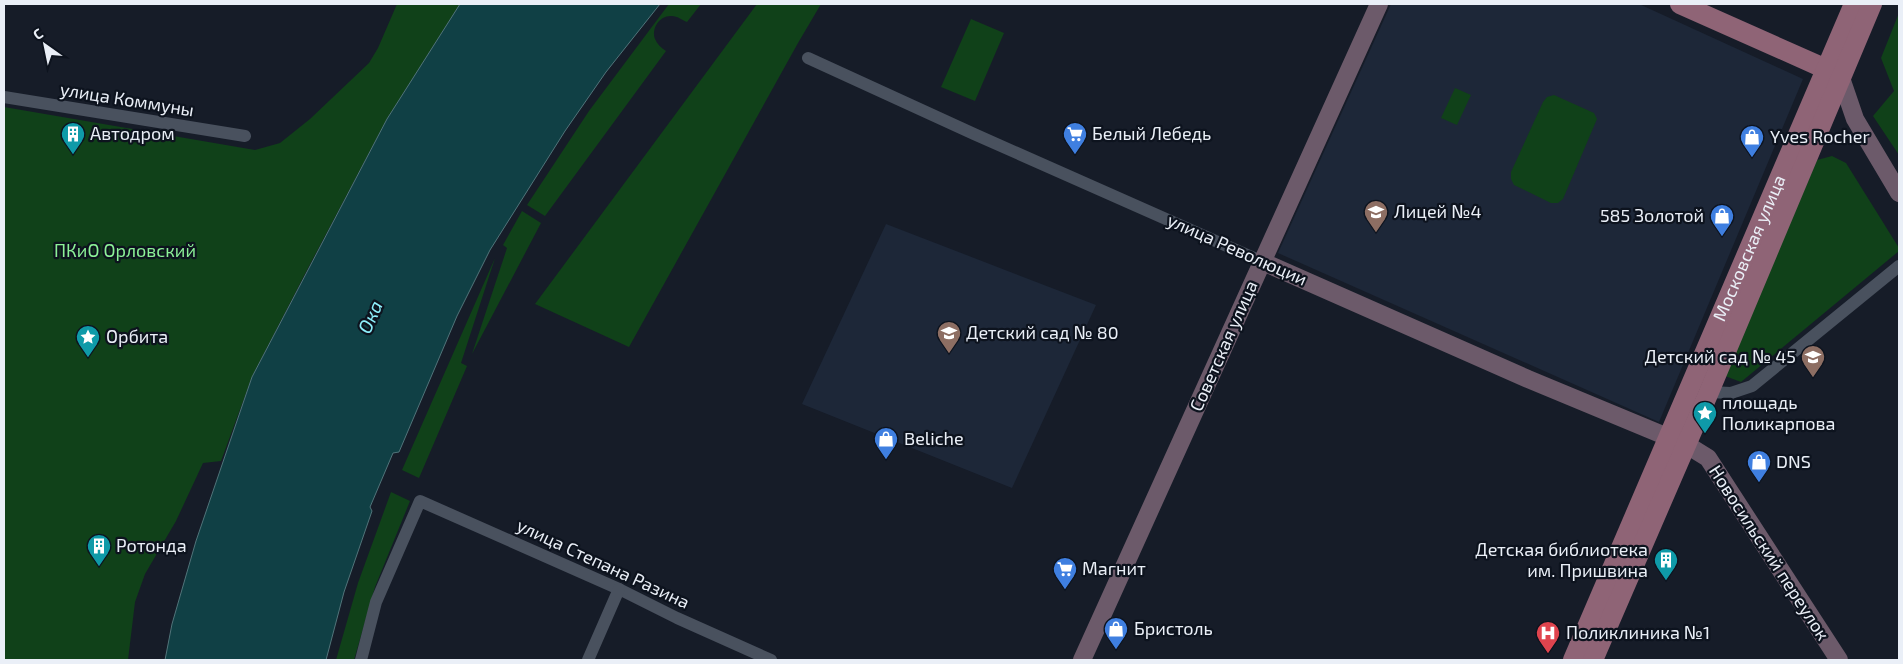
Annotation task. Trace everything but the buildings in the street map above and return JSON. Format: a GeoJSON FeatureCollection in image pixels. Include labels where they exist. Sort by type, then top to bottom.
{"type":"FeatureCollection","features":[{"type":"Feature","properties":{"kind":"main road"},"geometry":{"type":"LineString","coordinates":[[1680,4],[1834,73]]}},
{"type":"Feature","properties":{"kind":"main road","name":"Московская улица"},"geometry":{"type":"LineString","coordinates":[[1593,660],[1709,392],[1834,73],[1854,4]]}},
{"type":"Feature","properties":{"kind":"main road","name":"Московская улица"},"geometry":{"type":"LineString","coordinates":[[1573,660],[1668,437],[1834,73],[1872,4]]}},
{"type":"Feature","properties":{"kind":"street","name":"Советская улица"},"geometry":{"type":"LineString","coordinates":[[1082,660],[1379,4]]}},
{"type":"Feature","properties":{"kind":"street","name":"улица Революции"},"geometry":{"type":"LineString","coordinates":[[808,58],[983,138],[1520,376],[1668,437]]}},
{"type":"Feature","properties":{"kind":"street"},"geometry":{"type":"LineString","coordinates":[[1834,73],[1855,120],[1899,192]]}},
{"type":"Feature","properties":{"kind":"street","name":"улица Коммуны"},"geometry":{"type":"LineString","coordinates":[[4,97],[245,136]]}},
{"type":"Feature","properties":{"kind":"street"},"geometry":{"type":"LineString","coordinates":[[1709,392],[1731,393],[1742,391],[1752,386],[1899,266]]}},
{"type":"Feature","properties":{"kind":"street","name":"Новосильский переулок"},"geometry":{"type":"LineString","coordinates":[[1668,437],[1687,445],[1708,458],[1840,660]]}},
{"type":"Feature","properties":{"kind":"street","name":"улица Степана Разина"},"geometry":{"type":"LineString","coordinates":[[361,660],[376,602],[420,500],[619,589],[677,618],[771,660]]}},
{"type":"Feature","properties":{"kind":"street"},"geometry":{"type":"LineString","coordinates":[[588,660],[619,589]]}},
{"type":"Feature","properties":{"kind":"shaded area"},"geometry":{"type":"Polygon","coordinates":[[[1391,4],[1639,4],[1803,79],[1659,422],[1278,253],[1391,4]]]}},
{"type":"Feature","properties":{"kind":"shaded area","name":"Детский сад № 80"},"geometry":{"type":"Polygon","coordinates":[[[886,224],[1096,305],[1012,488],[802,404],[886,224]]]}},
{"type":"Feature","properties":{"kind":"green space","name":"ПКиО Орловский"},"geometry":{"type":"Polygon","coordinates":[[[397,4],[460,4],[387,119],[308,268],[252,377],[221,461],[203,463],[176,521],[145,574],[135,602],[128,660],[4,660],[4,107],[255,150],[280,143],[310,119],[369,63],[378,48],[397,4]]]}},
{"type":"Feature","properties":{"kind":"green space"},"geometry":{"type":"Polygon","coordinates":[[[669,4],[701,4],[687,22],[672,16],[660,20],[655,27],[654,35],[659,46],[666,51],[545,216],[527,205],[589,111],[669,4]]]}},
{"type":"Feature","properties":{"kind":"green space"},"geometry":{"type":"Polygon","coordinates":[[[757,4],[821,4],[629,347],[535,304],[757,4]]]}},
{"type":"Feature","properties":{"kind":"green space"},"geometry":{"type":"Polygon","coordinates":[[[1899,13],[1899,155],[1873,116],[1894,91],[1881,58],[1899,13]]]}},
{"type":"Feature","properties":{"kind":"green space"},"geometry":{"type":"Polygon","coordinates":[[[971,19],[1004,33],[975,101],[941,87],[971,19]]]}},
{"type":"Feature","properties":{"kind":"green space"},"geometry":{"type":"Polygon","coordinates":[[[1455,88],[1471,95],[1457,125],[1441,118],[1455,88]]]}},
{"type":"Feature","properties":{"kind":"green space"},"geometry":{"type":"Polygon","coordinates":[[[1554,95],[1594,113],[1597,119],[1563,199],[1558,203],[1551,203],[1514,185],[1511,179],[1511,172],[1543,102],[1547,97],[1554,95]]]}},
{"type":"Feature","properties":{"kind":"green space"},"geometry":{"type":"Polygon","coordinates":[[[1832,156],[1846,163],[1899,248],[1899,251],[1741,382],[1725,376],[1817,160],[1832,156]]]}},
{"type":"Feature","properties":{"kind":"green space"},"geometry":{"type":"Polygon","coordinates":[[[522,211],[541,223],[472,354],[507,248],[503,245],[522,211]]]}},
{"type":"Feature","properties":{"kind":"green space"},"geometry":{"type":"Polygon","coordinates":[[[495,258],[461,363],[467,366],[419,478],[402,470],[495,258]]]}},
{"type":"Feature","properties":{"kind":"green space"},"geometry":{"type":"Polygon","coordinates":[[[391,492],[410,501],[375,587],[354,660],[336,660],[358,583],[391,492]]]}},
{"type":"Feature","properties":{"kind":"water","name":"Ока"},"geometry":{"type":"Polygon","coordinates":[[[460,4],[660,4],[606,72],[565,131],[490,250],[457,316],[399,452],[393,453],[370,507],[372,511],[344,592],[326,660],[165,660],[172,624],[196,541],[252,377],[387,119],[460,4]]]}},
{"type":"Feature","properties":{"kind":"place","name":"Автодром"},"geometry":{"type":"Point","coordinates":[73,155]}},
{"type":"Feature","properties":{"kind":"place","name":"Белый Лебедь"},"geometry":{"type":"Point","coordinates":[1075,155]}},
{"type":"Feature","properties":{"kind":"place","name":"Yves Rocher"},"geometry":{"type":"Point","coordinates":[1752,158]}},
{"type":"Feature","properties":{"kind":"place","name":"Лицей №4"},"geometry":{"type":"Point","coordinates":[1376,233]}},
{"type":"Feature","properties":{"kind":"place","name":"585 Золотой"},"geometry":{"type":"Point","coordinates":[1722,237]}},
{"type":"Feature","properties":{"kind":"place","name":"Детский сад № 80"},"geometry":{"type":"Point","coordinates":[949,354]}},
{"type":"Feature","properties":{"kind":"place","name":"Орбита"},"geometry":{"type":"Point","coordinates":[88,358]}},
{"type":"Feature","properties":{"kind":"place","name":"Детский сад № 45"},"geometry":{"type":"Point","coordinates":[1813,378]}},
{"type":"Feature","properties":{"kind":"place","name":"площадь Поликарпова"},"geometry":{"type":"Point","coordinates":[1705,434]}},
{"type":"Feature","properties":{"kind":"place","name":"Beliche"},"geometry":{"type":"Point","coordinates":[886,460]}},
{"type":"Feature","properties":{"kind":"place","name":"DNS"},"geometry":{"type":"Point","coordinates":[1759,483]}},
{"type":"Feature","properties":{"kind":"place","name":"Ротонда"},"geometry":{"type":"Point","coordinates":[99,567]}},
{"type":"Feature","properties":{"kind":"place","name":"Детская библиотека им. Пришвина"},"geometry":{"type":"Point","coordinates":[1666,581]}},
{"type":"Feature","properties":{"kind":"place","name":"Магнит"},"geometry":{"type":"Point","coordinates":[1065,590]}},
{"type":"Feature","properties":{"kind":"place","name":"Бристоль"},"geometry":{"type":"Point","coordinates":[1116,650]}},
{"type":"Feature","properties":{"kind":"place","name":"Поликлиника №1"},"geometry":{"type":"Point","coordinates":[1548,654]}}]}
